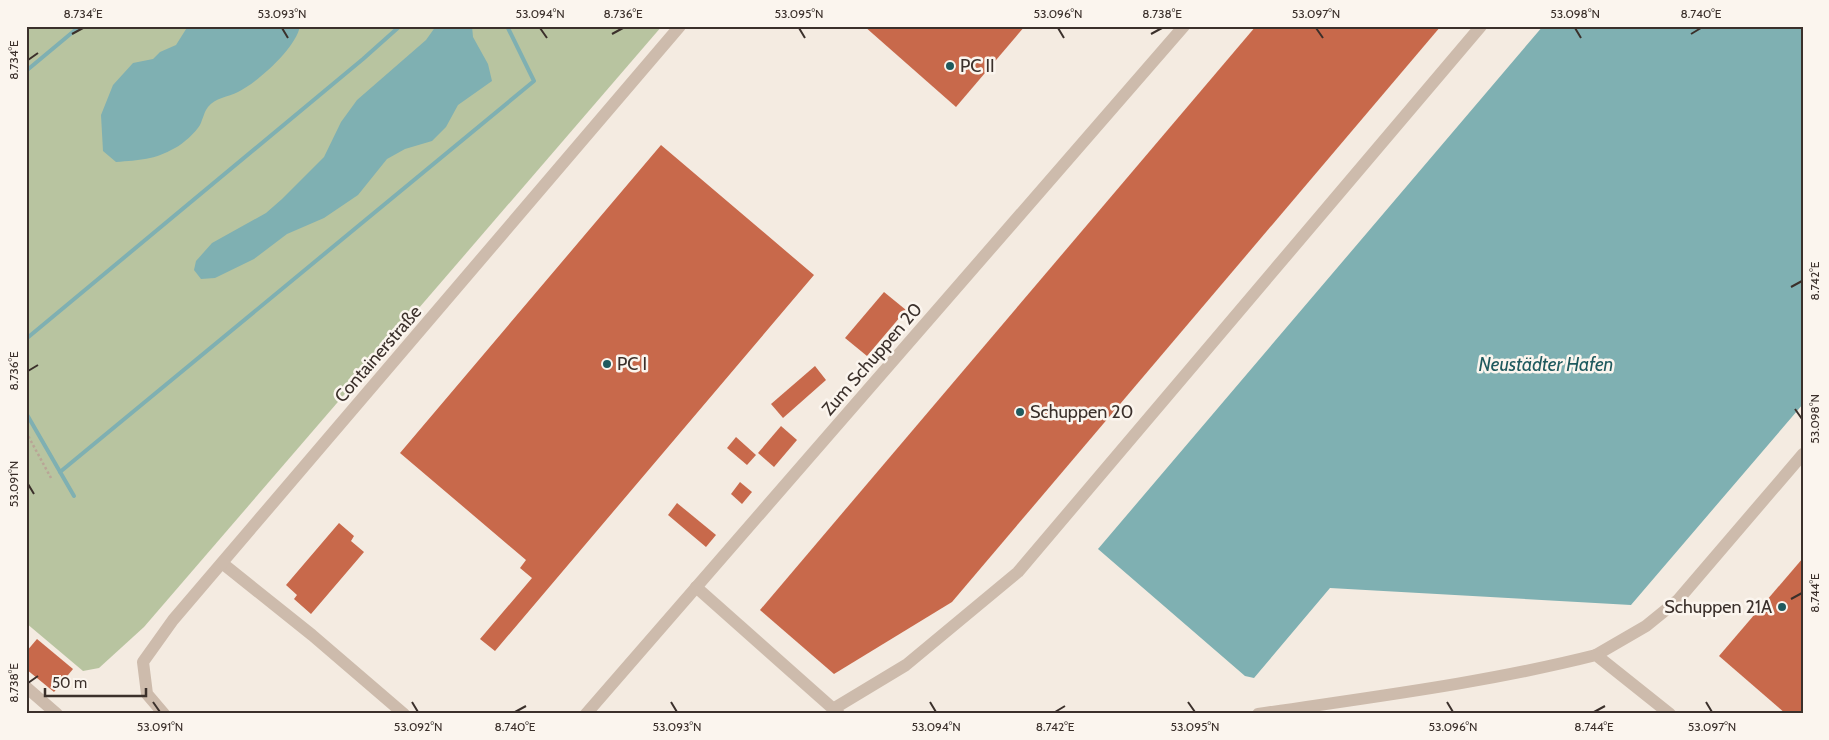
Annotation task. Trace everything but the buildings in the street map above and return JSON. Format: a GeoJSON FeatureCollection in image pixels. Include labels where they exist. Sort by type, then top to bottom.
{"type":"FeatureCollection","features":[{"type":"Feature","properties":{"kind":"lane","name":"Containerstraße"},"geometry":{"type":"LineString","coordinates":[[164,714],[147,694],[143,662],[173,620],[680,26]]}},
{"type":"Feature","properties":{"kind":"lane","name":"Zum Schuppen 20"},"geometry":{"type":"LineString","coordinates":[[586,714],[1184,26]]}},
{"type":"Feature","properties":{"kind":"lane"},"geometry":{"type":"LineString","coordinates":[[696,588],[836,712],[906,665],[1018,572],[1481,26]]}},
{"type":"Feature","properties":{"kind":"lane"},"geometry":{"type":"LineString","coordinates":[[1258,714],[1468,683],[1596,655],[1646,626],[1678,600],[1803,454]]}},
{"type":"Feature","properties":{"kind":"lane"},"geometry":{"type":"LineString","coordinates":[[222,563],[312,635],[404,714]]}},
{"type":"Feature","properties":{"kind":"lane"},"geometry":{"type":"LineString","coordinates":[[1596,655],[1670,714]]}},
{"type":"Feature","properties":{"kind":"lane"},"geometry":{"type":"LineString","coordinates":[[26,687],[57,714]]}},
{"type":"Feature","properties":{"kind":"path"},"geometry":{"type":"LineString","coordinates":[[26,432],[51,478]]}},
{"type":"Feature","properties":{"kind":"green space"},"geometry":{"type":"Polygon","coordinates":[[[26,26],[662,26],[144,627],[99,668],[83,671],[26,623],[26,26]]]}},
{"type":"Feature","properties":{"kind":"water"},"geometry":{"type":"Polygon","coordinates":[[[188,26],[300,26],[297,35],[275,64],[256,81],[234,94],[211,104],[205,111],[198,128],[182,144],[153,157],[116,162],[103,151],[101,115],[113,85],[133,63],[153,59],[160,52],[176,45],[188,26]]]}},
{"type":"Feature","properties":{"kind":"water"},"geometry":{"type":"Polygon","coordinates":[[[436,26],[472,26],[473,37],[488,64],[492,81],[458,105],[446,127],[432,141],[405,149],[387,159],[358,195],[324,218],[287,234],[254,259],[215,278],[201,279],[194,270],[196,261],[212,243],[266,213],[282,199],[324,157],[341,122],[357,100],[426,40],[436,26]]]}},
{"type":"Feature","properties":{"kind":"water","name":"Neustädter Hafen"},"geometry":{"type":"Polygon","coordinates":[[[1543,26],[1803,26],[1803,404],[1631,605],[1330,588],[1254,678],[1245,676],[1098,549],[1543,26]]]}},
{"type":"Feature","properties":{"kind":"waterway"},"geometry":{"type":"LineString","coordinates":[[26,71],[80,26]]}},
{"type":"Feature","properties":{"kind":"waterway"},"geometry":{"type":"LineString","coordinates":[[26,339],[363,59],[400,26]]}},
{"type":"Feature","properties":{"kind":"waterway"},"geometry":{"type":"LineString","coordinates":[[60,472],[534,81],[507,26]]}},
{"type":"Feature","properties":{"kind":"waterway"},"geometry":{"type":"LineString","coordinates":[[26,413],[74,496]]}},
{"type":"Feature","properties":{"kind":"place","name":"PC II"},"geometry":{"type":"Point","coordinates":[950,66]}},
{"type":"Feature","properties":{"kind":"place","name":"PC I"},"geometry":{"type":"Point","coordinates":[607,364]}},
{"type":"Feature","properties":{"kind":"place","name":"Schuppen 20"},"geometry":{"type":"Point","coordinates":[1020,412]}},
{"type":"Feature","properties":{"kind":"place","name":"Schuppen 21A"},"geometry":{"type":"Point","coordinates":[1782,607]}}]}
